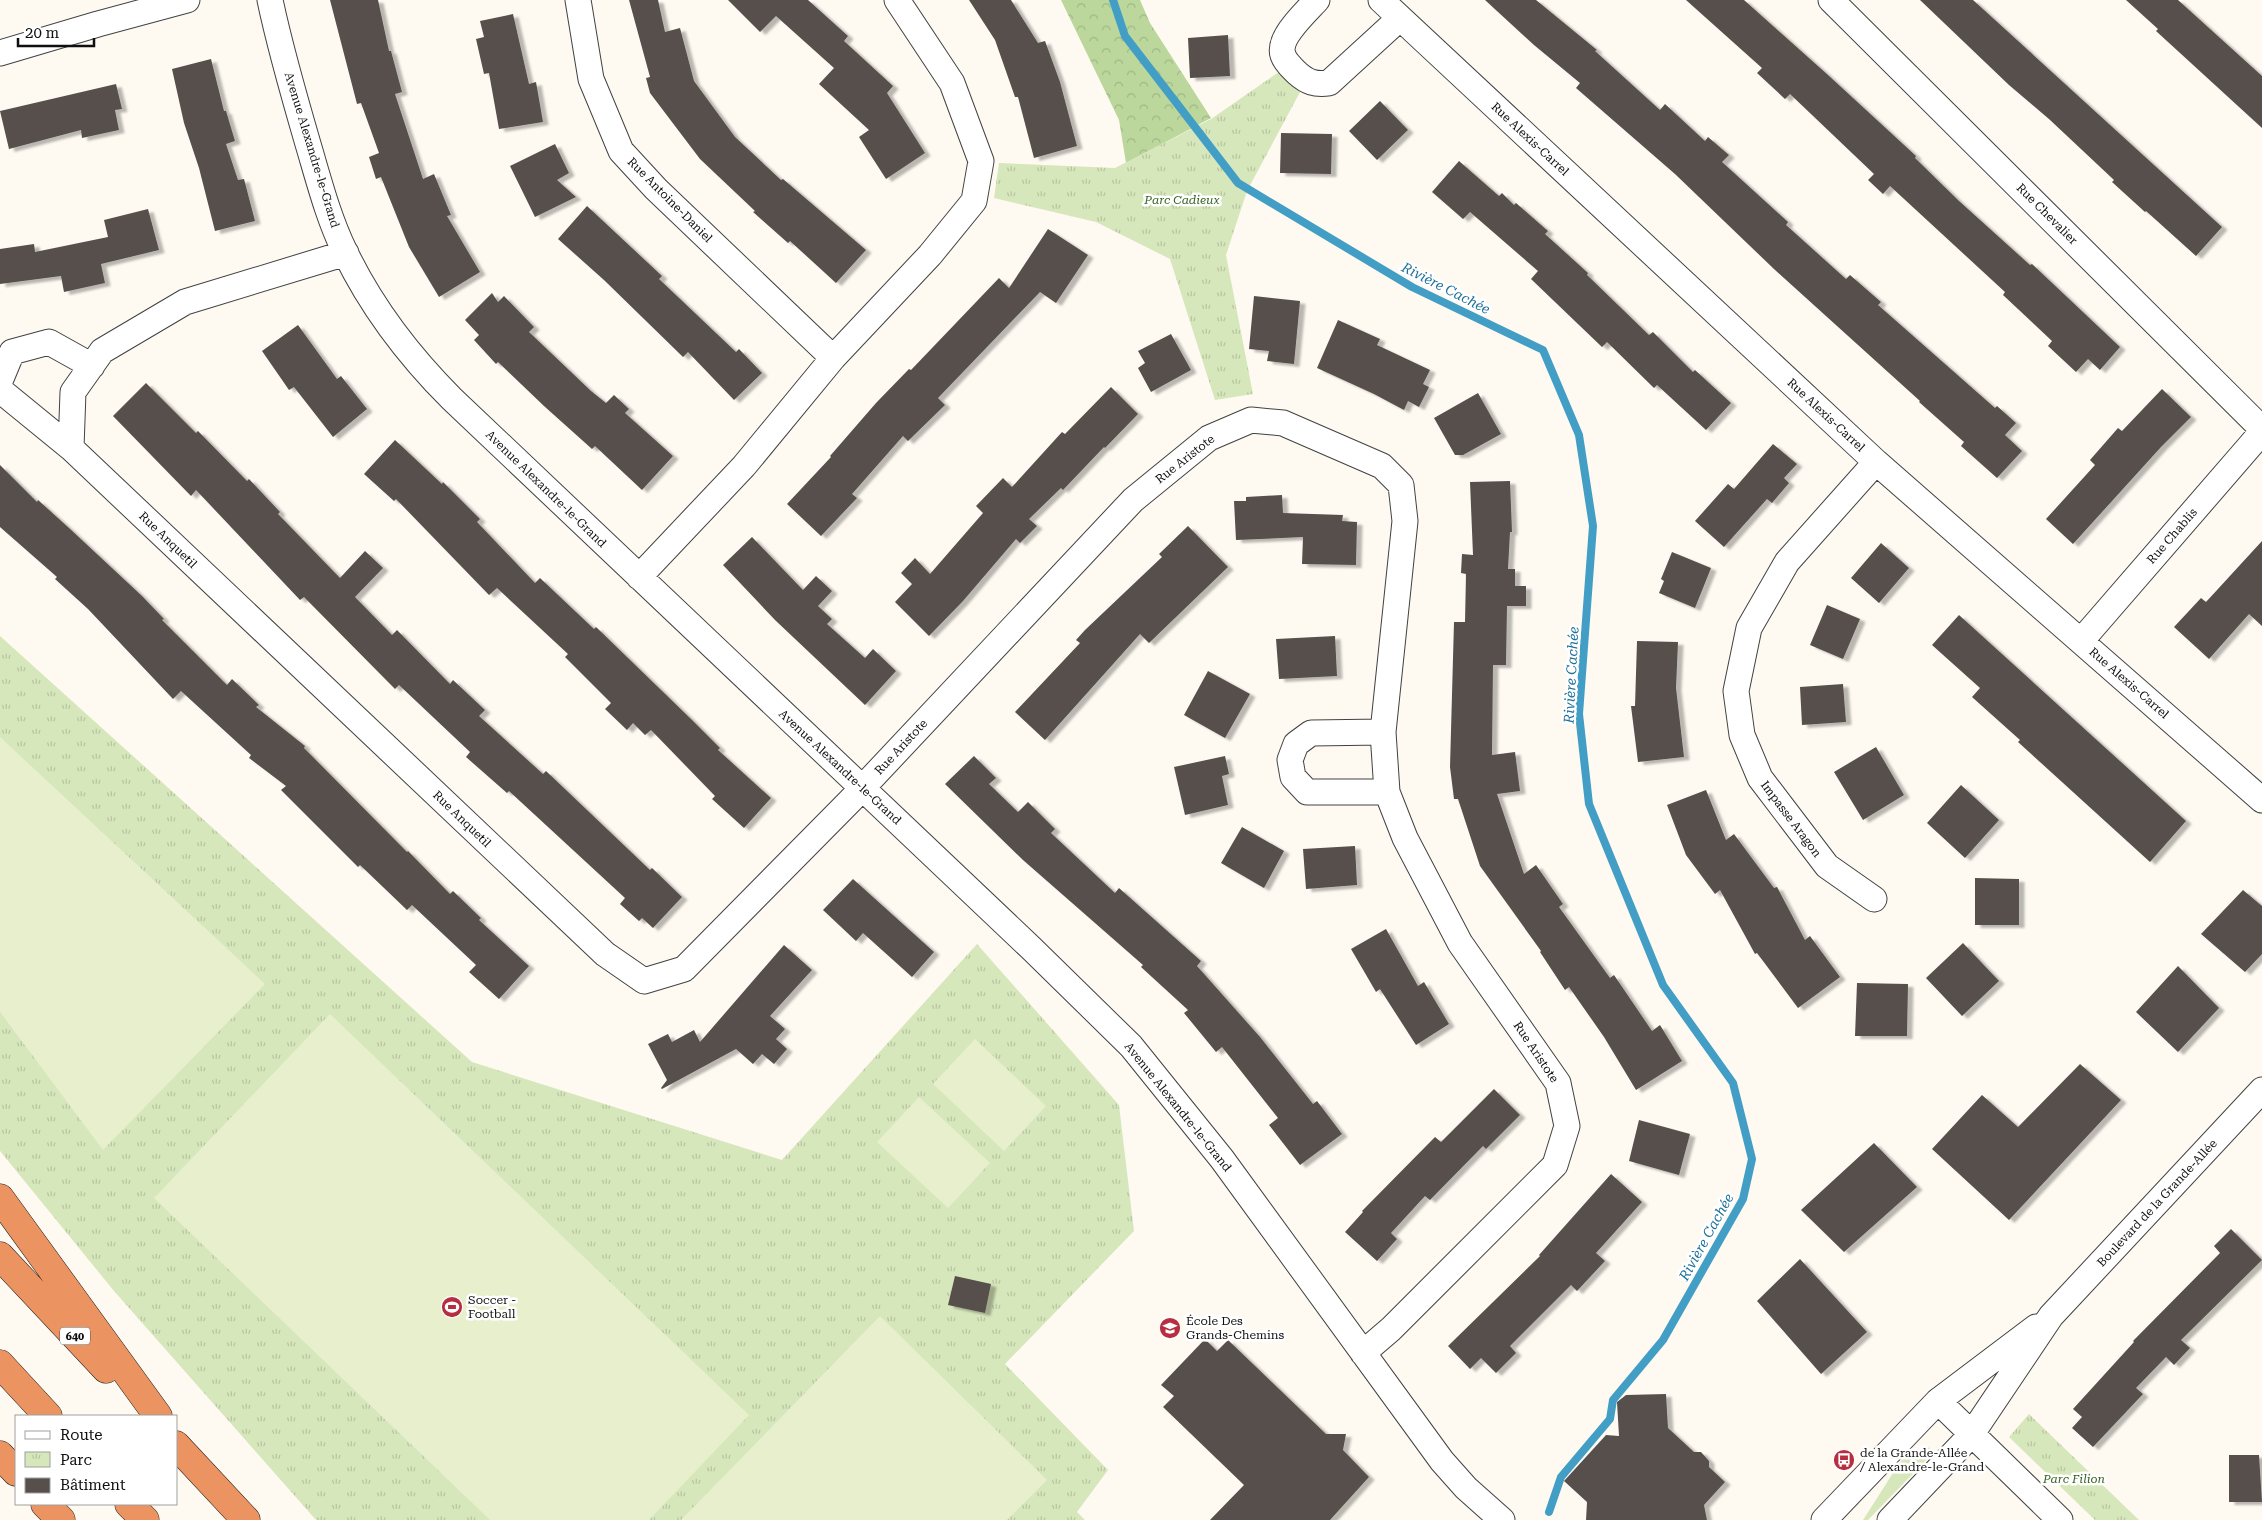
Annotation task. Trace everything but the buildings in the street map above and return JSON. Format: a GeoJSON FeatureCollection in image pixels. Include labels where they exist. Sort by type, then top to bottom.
{"type":"FeatureCollection","features":[{"type":"Feature","properties":{"kind":"highway"},"geometry":{"type":"LineString","coordinates":[[0,1198],[157,1415]]}},
{"type":"Feature","properties":{"kind":"highway","name":"640"},"geometry":{"type":"LineString","coordinates":[[0,1256],[149,1415]]}},
{"type":"Feature","properties":{"kind":"highway"},"geometry":{"type":"LineString","coordinates":[[0,1364],[47,1415]]}},
{"type":"Feature","properties":{"kind":"highway"},"geometry":{"type":"LineString","coordinates":[[181,1448],[246,1520]]}},
{"type":"Feature","properties":{"kind":"highway"},"geometry":{"type":"LineString","coordinates":[[0,1455],[15,1471]]}},
{"type":"Feature","properties":{"kind":"highway"},"geometry":{"type":"LineString","coordinates":[[131,1505],[144,1520]]}},
{"type":"Feature","properties":{"kind":"street"},"geometry":{"type":"LineString","coordinates":[[0,54],[98,24],[187,0]]}},
{"type":"Feature","properties":{"kind":"street","name":"Avenue Alexandre-le-Grand"},"geometry":{"type":"LineString","coordinates":[[270,0],[325,202],[346,253],[383,318],[420,366],[639,578],[1099,1013],[1140,1057],[1222,1159],[1322,1300],[1442,1461],[1490,1512],[1502,1520]]}},
{"type":"Feature","properties":{"kind":"street","name":"Rue Antoine-Daniel"},"geometry":{"type":"LineString","coordinates":[[578,0],[591,79],[621,151],[656,189],[833,358]]}},
{"type":"Feature","properties":{"kind":"street"},"geometry":{"type":"LineString","coordinates":[[639,578],[744,466],[833,358],[930,255],[974,201],[982,161],[952,82],[897,0]]}},
{"type":"Feature","properties":{"kind":"street"},"geometry":{"type":"LineString","coordinates":[[1317,0],[1289,32],[1282,53],[1288,64],[1306,80],[1318,85],[1329,83],[1400,18]]}},
{"type":"Feature","properties":{"kind":"street","name":"Rue Alexis-Carrel"},"geometry":{"type":"LineString","coordinates":[[1381,0],[1876,462],[2262,800]]}},
{"type":"Feature","properties":{"kind":"street","name":"Rue Chevalier"},"geometry":{"type":"LineString","coordinates":[[1831,0],[2262,430]]}},
{"type":"Feature","properties":{"kind":"street"},"geometry":{"type":"LineString","coordinates":[[71,448],[73,392],[102,351],[185,302],[346,253]]}},
{"type":"Feature","properties":{"kind":"street"},"geometry":{"type":"LineString","coordinates":[[0,381],[12,352],[49,342],[92,366]]}},
{"type":"Feature","properties":{"kind":"street","name":"Rue Anquetil"},"geometry":{"type":"LineString","coordinates":[[0,390],[71,448],[605,954],[644,980],[684,969],[862,789]]}},
{"type":"Feature","properties":{"kind":"street","name":"Rue Aristote"},"geometry":{"type":"LineString","coordinates":[[862,789],[1134,500],[1209,438],[1251,420],[1283,423],[1382,466],[1401,485],[1404,521],[1383,732],[1386,792],[1405,838],[1460,943],[1558,1083],[1567,1126],[1555,1165],[1391,1329],[1363,1353]]}},
{"type":"Feature","properties":{"kind":"street","name":"Rue Chablis"},"geometry":{"type":"LineString","coordinates":[[2081,641],[2262,430]]}},
{"type":"Feature","properties":{"kind":"street","name":"Impasse Aragon"},"geometry":{"type":"LineString","coordinates":[[1874,899],[1827,866],[1760,778],[1742,734],[1736,691],[1749,628],[1787,562],[1876,462]]}},
{"type":"Feature","properties":{"kind":"street"},"geometry":{"type":"LineString","coordinates":[[1383,732],[1311,733],[1296,744],[1290,760],[1293,777],[1307,792],[1386,792]]}},
{"type":"Feature","properties":{"kind":"street","name":"Boulevard de la Grande-Allée"},"geometry":{"type":"LineString","coordinates":[[1890,1520],[1971,1435],[2051,1316],[2262,1090]]}},
{"type":"Feature","properties":{"kind":"street","name":"Boulevard de la Grande-Allée"},"geometry":{"type":"LineString","coordinates":[[1824,1520],[1938,1401],[2051,1316]]}},
{"type":"Feature","properties":{"kind":"street"},"geometry":{"type":"LineString","coordinates":[[1938,1401],[2060,1520]]}},
{"type":"Feature","properties":{"kind":"green space"},"geometry":{"type":"Polygon","coordinates":[[[1061,0],[1140,0],[1150,23],[1211,118],[1126,163],[1119,120],[1061,0]]]}},
{"type":"Feature","properties":{"kind":"green space","name":"Parc Cadieux"},"geometry":{"type":"Polygon","coordinates":[[[1283,69],[1306,81],[1247,191],[1226,255],[1253,394],[1215,400],[1170,259],[1096,222],[994,198],[999,163],[1115,168],[1211,119],[1283,69]]]}},
{"type":"Feature","properties":{"kind":"green space"},"geometry":{"type":"Polygon","coordinates":[[[0,636],[472,1062],[782,1160],[977,944],[1119,1105],[1134,1231],[1005,1364],[1108,1470],[1077,1512],[1085,1520],[316,1520],[114,1291],[0,1151],[0,636]]]}},
{"type":"Feature","properties":{"kind":"green space"},"geometry":{"type":"Polygon","coordinates":[[[0,737],[265,984],[103,1150],[0,1012],[0,737]]]}},
{"type":"Feature","properties":{"kind":"green space","name":"Soccer - Football"},"geometry":{"type":"Polygon","coordinates":[[[330,1014],[749,1415],[649,1520],[490,1520],[154,1198],[330,1014]]]}},
{"type":"Feature","properties":{"kind":"green space"},"geometry":{"type":"Polygon","coordinates":[[[975,1039],[1046,1106],[1004,1151],[933,1084],[975,1039]]]}},
{"type":"Feature","properties":{"kind":"green space"},"geometry":{"type":"Polygon","coordinates":[[[919,1097],[990,1163],[948,1208],[877,1142],[919,1097]]]}},
{"type":"Feature","properties":{"kind":"green space"},"geometry":{"type":"Polygon","coordinates":[[[880,1316],[1047,1480],[1007,1520],[681,1520],[880,1316]]]}},
{"type":"Feature","properties":{"kind":"green space","name":"Parc Filion"},"geometry":{"type":"Polygon","coordinates":[[[2029,1414],[2139,1520],[2095,1520],[2009,1437],[2029,1414]]]}},
{"type":"Feature","properties":{"kind":"green space"},"geometry":{"type":"Polygon","coordinates":[[[1927,1447],[1932,1451],[1931,1455],[1868,1520],[1863,1520],[1900,1462],[1907,1455],[1927,1447]]]}},
{"type":"Feature","properties":{"kind":"waterway","name":"Rivière Cachée"},"geometry":{"type":"LineString","coordinates":[[1113,0],[1125,36],[1238,183],[1412,287],[1543,350],[1579,435],[1593,526],[1579,714],[1589,804],[1663,985],[1733,1083],[1752,1159],[1743,1199],[1663,1340],[1613,1400],[1610,1419],[1561,1477],[1549,1512]]}},
{"type":"Feature","properties":{"kind":"place","name":"Soccer - Football"},"geometry":{"type":"Point","coordinates":[452,1307]}},
{"type":"Feature","properties":{"kind":"place","name":"École Des Grands-Chemins"},"geometry":{"type":"Point","coordinates":[1170,1328]}},
{"type":"Feature","properties":{"kind":"place","name":"de la Grande-Allée / Alexandre-le-Grand"},"geometry":{"type":"Point","coordinates":[1844,1460]}}]}
